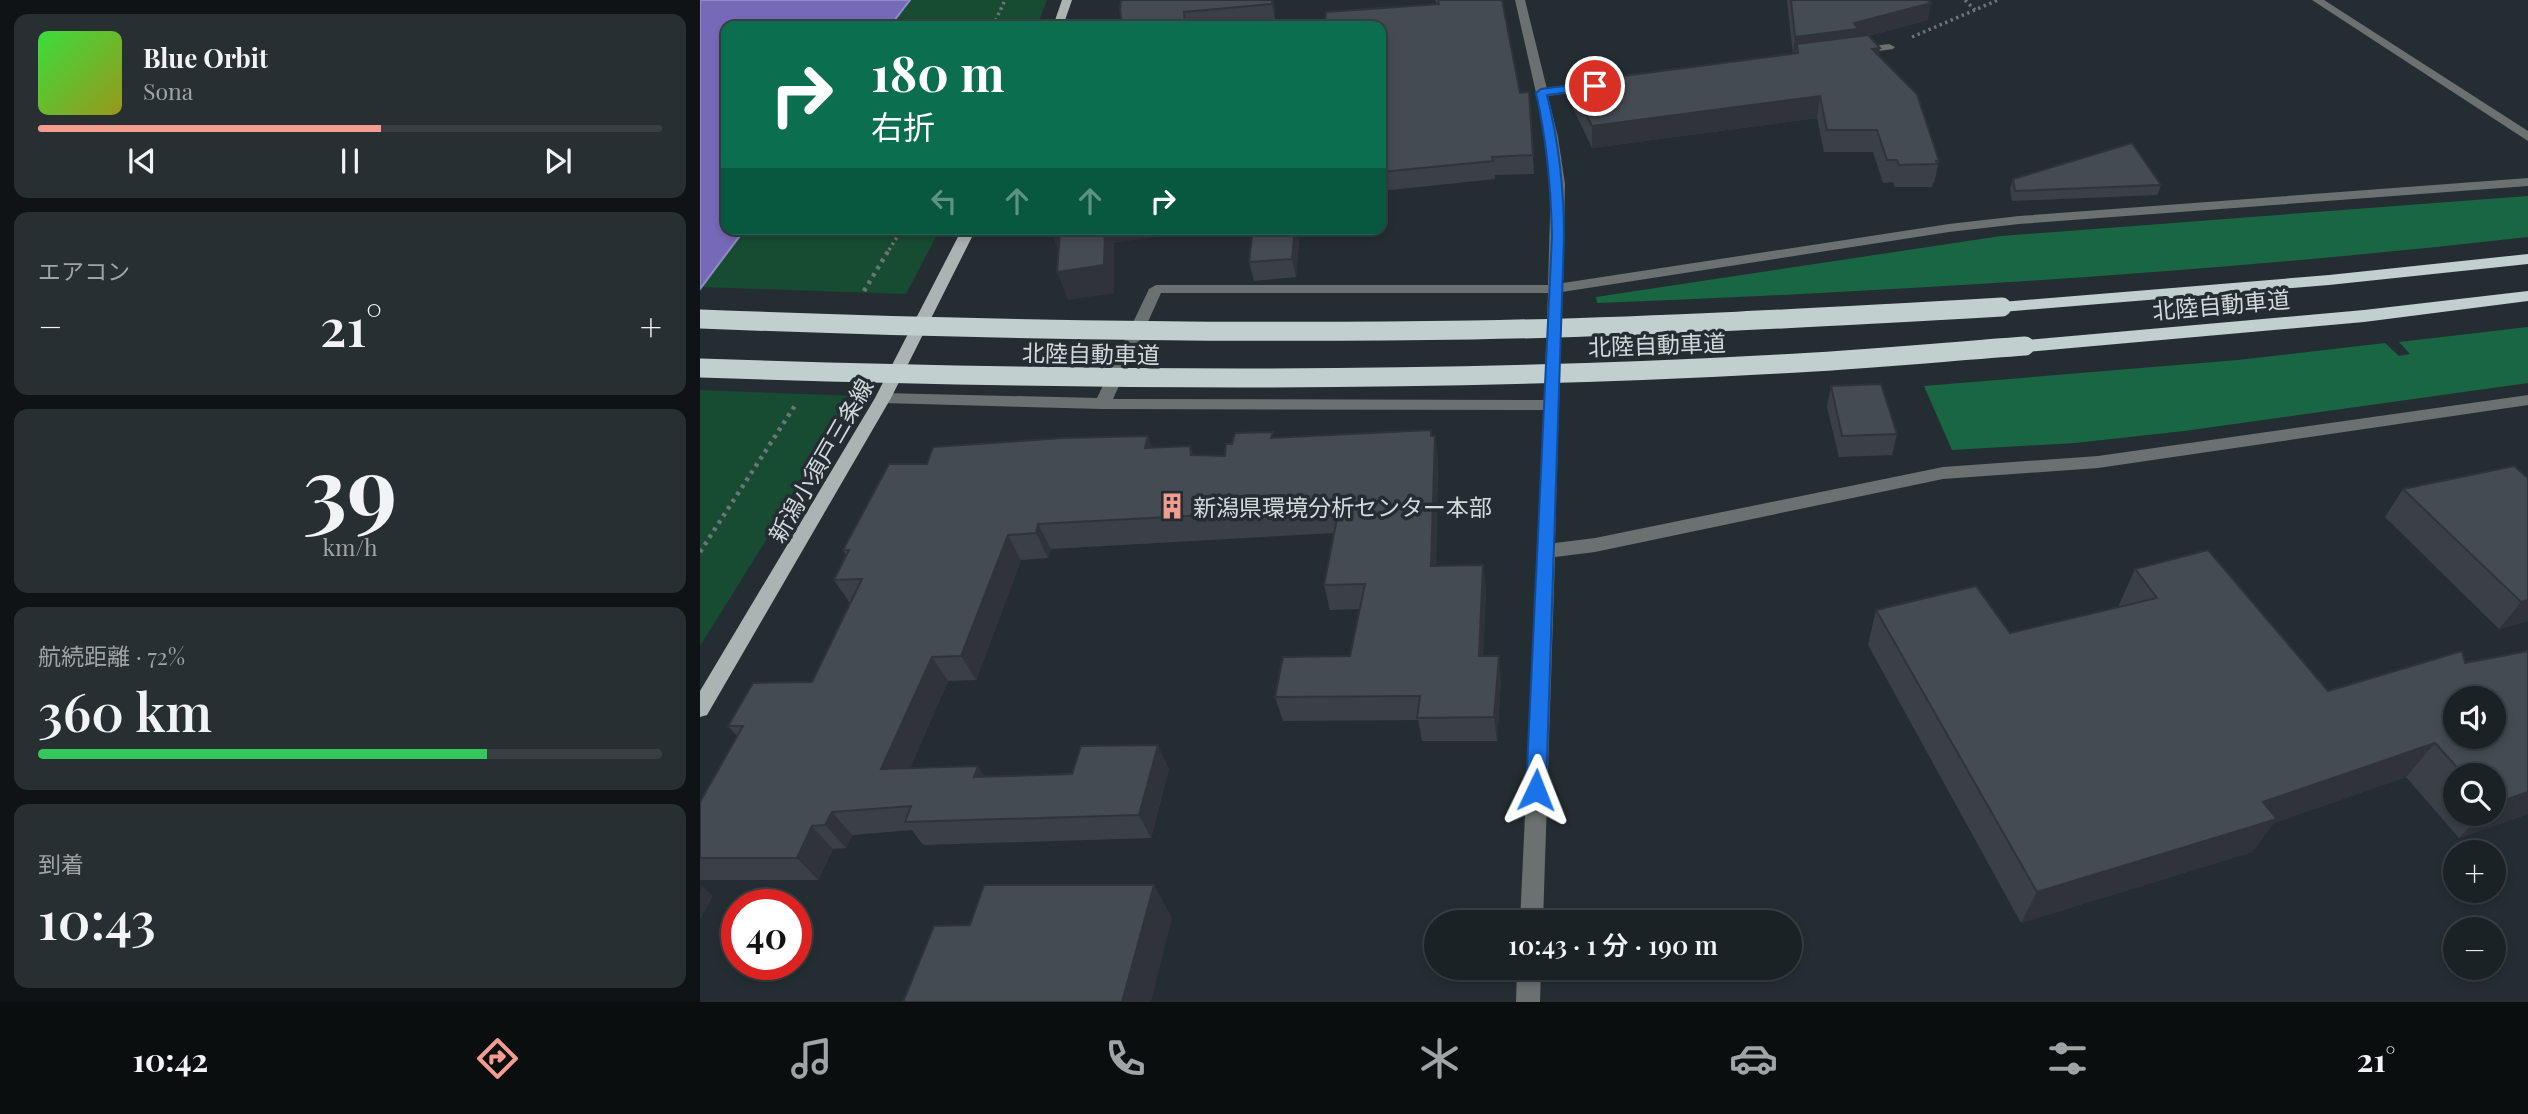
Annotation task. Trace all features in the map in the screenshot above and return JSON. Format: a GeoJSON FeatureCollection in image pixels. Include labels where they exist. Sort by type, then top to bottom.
{"type":"FeatureCollection","features":[{"type":"Feature","properties":{"kind":"highway","name":"北陸自動車道"},"geometry":{"type":"LineString","coordinates":[[700,319],[877,326],[1147,331],[1460,330],[1751,320],[2002,307],[2329,280],[2528,259]]}},
{"type":"Feature","properties":{"kind":"highway","name":"北陸自動車道"},"geometry":{"type":"LineString","coordinates":[[700,368],[1164,378],[1466,375],[1749,365],[2025,346],[2364,316],[2528,296]]}},
{"type":"Feature","properties":{"kind":"main road"},"geometry":{"type":"LineString","coordinates":[[1060,21],[1066,0]]}},
{"type":"Feature","properties":{"kind":"main road","name":"新潟小須戸三条線"},"geometry":{"type":"LineString","coordinates":[[700,709],[883,398],[966,235]]}},
{"type":"Feature","properties":{"kind":"street"},"geometry":{"type":"LineString","coordinates":[[1520,0],[1552,137],[1558,184],[1531,910]]}},
{"type":"Feature","properties":{"kind":"street"},"geometry":{"type":"LineString","coordinates":[[2317,0],[2528,137]]}},
{"type":"Feature","properties":{"kind":"street"},"geometry":{"type":"LineString","coordinates":[[1849,52],[1889,47]]}},
{"type":"Feature","properties":{"kind":"street"},"geometry":{"type":"LineString","coordinates":[[1541,93],[1608,84]]}},
{"type":"Feature","properties":{"kind":"street"},"geometry":{"type":"LineString","coordinates":[[1102,404],[1156,289],[1555,289],[2020,220],[2528,182]]}},
{"type":"Feature","properties":{"kind":"street"},"geometry":{"type":"LineString","coordinates":[[883,398],[1102,404],[1552,405]]}},
{"type":"Feature","properties":{"kind":"street"},"geometry":{"type":"LineString","coordinates":[[1546,551],[1595,545],[1943,473],[2098,462],[2528,400]]}},
{"type":"Feature","properties":{"kind":"street"},"geometry":{"type":"LineString","coordinates":[[1528,1002],[1529,980]]}},
{"type":"Feature","properties":{"kind":"path"},"geometry":{"type":"LineString","coordinates":[[995,21],[1005,0]]}},
{"type":"Feature","properties":{"kind":"path"},"geometry":{"type":"LineString","coordinates":[[1965,0],[1975,10]]}},
{"type":"Feature","properties":{"kind":"path"},"geometry":{"type":"LineString","coordinates":[[1889,47],[1998,0]]}},
{"type":"Feature","properties":{"kind":"green space"},"geometry":{"type":"Polygon","coordinates":[[[910,0],[1047,0],[1039,21],[895,21],[910,0]]]}},
{"type":"Feature","properties":{"kind":"green space"},"geometry":{"type":"Polygon","coordinates":[[[2528,196],[2528,237],[2063,279],[1597,303],[1596,297],[2001,236],[2528,196]]]}},
{"type":"Feature","properties":{"kind":"green space"},"geometry":{"type":"Polygon","coordinates":[[[739,235],[937,235],[906,294],[701,287],[739,235]]]}},
{"type":"Feature","properties":{"kind":"green space"},"geometry":{"type":"Polygon","coordinates":[[[2528,327],[2528,383],[2184,431],[2075,443],[1952,450],[1924,386],[2238,360],[2385,343],[2399,356],[2410,354],[2399,342],[2528,327]]]}},
{"type":"Feature","properties":{"kind":"green space"},"geometry":{"type":"Polygon","coordinates":[[[700,390],[856,396],[700,646],[700,390]]]}},
{"type":"Feature","properties":{"kind":"shaded area"},"geometry":{"type":"Polygon","coordinates":[[[700,0],[910,0],[894,21],[721,21],[721,235],[740,235],[700,289],[700,0]]]}},
{"type":"Feature","properties":{"kind":"building"},"geometry":{"type":"Polygon","coordinates":[[[1121,0],[1272,0],[1272,4],[1184,12],[1185,21],[1121,21],[1121,0]]]}},
{"type":"Feature","properties":{"kind":"building"},"geometry":{"type":"Polygon","coordinates":[[[1438,0],[1502,0],[1520,93],[1529,92],[1533,155],[1492,157],[1493,161],[1386,172],[1386,21],[1325,21],[1326,12],[1439,4],[1438,0]]]}},
{"type":"Feature","properties":{"kind":"building"},"geometry":{"type":"Polygon","coordinates":[[[1791,0],[1928,0],[1931,3],[1854,23],[1858,29],[1795,37],[1791,0]]]}},
{"type":"Feature","properties":{"kind":"building"},"geometry":{"type":"Polygon","coordinates":[[[1868,35],[1880,48],[1872,49],[1917,94],[1939,161],[1936,161],[1937,164],[1899,165],[1897,160],[1887,160],[1877,130],[1827,130],[1820,96],[1592,126],[1570,83],[1798,53],[1797,44],[1868,35]]]}},
{"type":"Feature","properties":{"kind":"building"},"geometry":{"type":"Polygon","coordinates":[[[2132,143],[2161,185],[2015,191],[2013,179],[2132,143]]]}},
{"type":"Feature","properties":{"kind":"building"},"geometry":{"type":"Polygon","coordinates":[[[1060,235],[1105,235],[1104,265],[1057,272],[1060,235]]]}},
{"type":"Feature","properties":{"kind":"building"},"geometry":{"type":"Polygon","coordinates":[[[1252,235],[1294,235],[1292,259],[1249,262],[1252,235]]]}},
{"type":"Feature","properties":{"kind":"building"},"geometry":{"type":"Polygon","coordinates":[[[1881,384],[1897,434],[1842,436],[1831,386],[1881,384]]]}},
{"type":"Feature","properties":{"kind":"building"},"geometry":{"type":"Polygon","coordinates":[[[1431,430],[1431,436],[1435,436],[1431,566],[1483,565],[1479,656],[1499,656],[1494,717],[1417,718],[1420,696],[1275,697],[1283,657],[1350,656],[1365,584],[1324,585],[1339,508],[1038,524],[1036,533],[1008,535],[961,656],[932,657],[881,769],[978,766],[974,777],[1072,774],[1081,746],[1158,745],[1139,815],[905,822],[911,806],[832,812],[825,825],[812,826],[797,858],[700,858],[700,802],[743,726],[728,726],[753,683],[812,682],[862,579],[834,580],[849,550],[843,550],[889,464],[927,464],[933,447],[1064,438],[1148,436],[1145,448],[1190,446],[1191,455],[1225,456],[1226,444],[1232,444],[1235,433],[1273,432],[1271,438],[1431,430]]]}},
{"type":"Feature","properties":{"kind":"building"},"geometry":{"type":"Polygon","coordinates":[[[2514,466],[2528,478],[2528,600],[2521,602],[2403,489],[2514,466]]]}},
{"type":"Feature","properties":{"kind":"building"},"geometry":{"type":"Polygon","coordinates":[[[2208,550],[2328,691],[2462,651],[2465,663],[2528,651],[2528,792],[2506,800],[2506,763],[2453,763],[2435,743],[2263,802],[2277,819],[2037,892],[1876,610],[1976,586],[2010,633],[2157,598],[2135,569],[2208,550]]]}},
{"type":"Feature","properties":{"kind":"building"},"geometry":{"type":"Polygon","coordinates":[[[984,885],[1154,885],[1122,1002],[903,1002],[934,926],[970,925],[984,885]]]}},
{"type":"Feature","properties":{"kind":"place","name":"新潟県環境分析センター本部"},"geometry":{"type":"Point","coordinates":[1172,506]}},
{"type":"Feature","properties":{"kind":"route"},"geometry":{"type":"LineString","coordinates":[[1536,790],[1558,236],[1558,184],[1552,137],[1541,93],[1595,86]]}}]}
